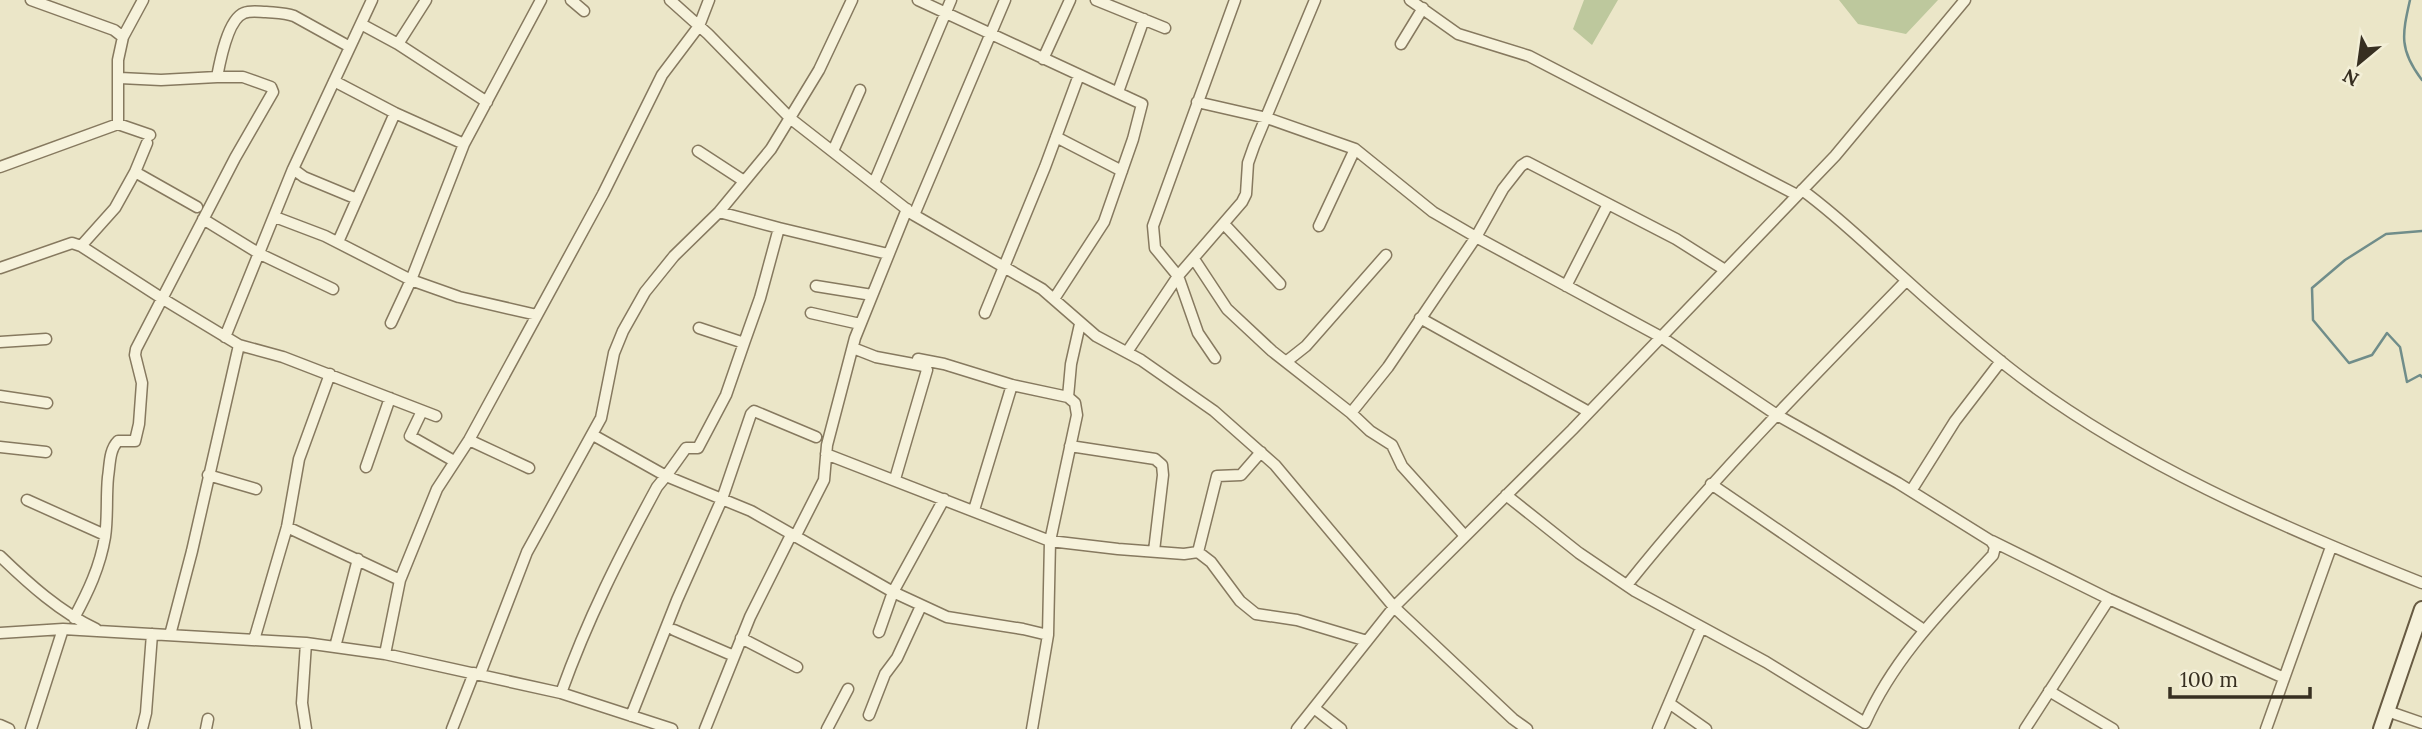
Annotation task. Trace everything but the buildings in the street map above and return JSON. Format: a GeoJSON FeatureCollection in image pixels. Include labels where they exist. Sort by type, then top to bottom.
{"type":"FeatureCollection","features":[{"type":"Feature","properties":{"kind":"main road"},"geometry":{"type":"LineString","coordinates":[[2389,729],[2391,712],[2422,609]]}},
{"type":"Feature","properties":{"kind":"main road"},"geometry":{"type":"LineString","coordinates":[[2381,729],[2391,712],[2422,638]]}},
{"type":"Feature","properties":{"kind":"street"},"geometry":{"type":"LineString","coordinates":[[31,0],[114,30],[123,37]]}},
{"type":"Feature","properties":{"kind":"street"},"geometry":{"type":"LineString","coordinates":[[118,124],[118,60],[123,37],[143,0]]}},
{"type":"Feature","properties":{"kind":"street"},"geometry":{"type":"LineString","coordinates":[[225,337],[293,169],[372,0]]}},
{"type":"Feature","properties":{"kind":"street"},"geometry":{"type":"LineString","coordinates":[[398,44],[426,0]]}},
{"type":"Feature","properties":{"kind":"street"},"geometry":{"type":"LineString","coordinates":[[391,323],[464,144],[541,0]]}},
{"type":"Feature","properties":{"kind":"street"},"geometry":{"type":"LineString","coordinates":[[571,0],[584,11]]}},
{"type":"Feature","properties":{"kind":"street"},"geometry":{"type":"LineString","coordinates":[[670,0],[791,119],[910,212],[1004,266],[1054,299],[1080,324],[1108,344],[1127,352],[1214,411],[1275,465],[1394,607],[1527,729]]}},
{"type":"Feature","properties":{"kind":"street"},"geometry":{"type":"LineString","coordinates":[[385,654],[400,580],[437,489],[469,440],[603,194],[663,75],[699,26],[709,0]]}},
{"type":"Feature","properties":{"kind":"street"},"geometry":{"type":"LineString","coordinates":[[452,729],[527,552],[601,418],[614,353],[623,331],[645,292],[674,256],[719,212],[771,149],[819,70],[852,0]]}},
{"type":"Feature","properties":{"kind":"street"},"geometry":{"type":"LineString","coordinates":[[918,0],[1142,104],[1133,139],[1104,222],[1054,299]]}},
{"type":"Feature","properties":{"kind":"street"},"geometry":{"type":"LineString","coordinates":[[874,183],[951,0]]}},
{"type":"Feature","properties":{"kind":"street"},"geometry":{"type":"LineString","coordinates":[[705,729],[773,566],[824,480],[826,454],[860,324],[888,254],[910,212],[1005,0]]}},
{"type":"Feature","properties":{"kind":"street"},"geometry":{"type":"LineString","coordinates":[[1043,58],[1070,0]]}},
{"type":"Feature","properties":{"kind":"street"},"geometry":{"type":"LineString","coordinates":[[1096,0],[1165,28]]}},
{"type":"Feature","properties":{"kind":"street"},"geometry":{"type":"LineString","coordinates":[[1215,358],[1198,333],[1178,276],[1155,248],[1153,226],[1235,0]]}},
{"type":"Feature","properties":{"kind":"street"},"geometry":{"type":"LineString","coordinates":[[1127,352],[1178,276],[1224,224],[1246,194],[1248,163],[1315,0]]}},
{"type":"Feature","properties":{"kind":"street"},"geometry":{"type":"LineString","coordinates":[[1409,0],[1458,34],[1529,56],[1824,206],[1906,281],[2001,361],[2086,422],[2200,485],[2331,547],[2422,583]]}},
{"type":"Feature","properties":{"kind":"street"},"geometry":{"type":"LineString","coordinates":[[1297,729],[1394,607],[1588,412],[1835,156],[1965,0]]}},
{"type":"Feature","properties":{"kind":"street"},"geometry":{"type":"LineString","coordinates":[[1401,44],[1423,8]]}},
{"type":"Feature","properties":{"kind":"street"},"geometry":{"type":"LineString","coordinates":[[216,77],[228,36],[234,22],[242,13],[286,13],[350,47]]}},
{"type":"Feature","properties":{"kind":"street"},"geometry":{"type":"LineString","coordinates":[[1118,92],[1144,19]]}},
{"type":"Feature","properties":{"kind":"street"},"geometry":{"type":"LineString","coordinates":[[361,24],[398,44],[487,102]]}},
{"type":"Feature","properties":{"kind":"street"},"geometry":{"type":"LineString","coordinates":[[985,313],[1079,75]]}},
{"type":"Feature","properties":{"kind":"street"},"geometry":{"type":"LineString","coordinates":[[74,618],[90,589],[99,564],[105,535],[106,496],[112,450],[118,441],[135,442],[142,383],[137,368],[136,349],[273,92],[271,87],[243,77],[161,80],[120,78]]}},
{"type":"Feature","properties":{"kind":"street"},"geometry":{"type":"LineString","coordinates":[[334,81],[395,113],[464,144]]}},
{"type":"Feature","properties":{"kind":"street"},"geometry":{"type":"LineString","coordinates":[[833,152],[860,90]]}},
{"type":"Feature","properties":{"kind":"street"},"geometry":{"type":"LineString","coordinates":[[1198,102],[1267,118],[1355,149],[1433,212],[1661,337],[1777,415],[1911,491],[1991,541],[2109,599],[2284,678]]}},
{"type":"Feature","properties":{"kind":"street"},"geometry":{"type":"LineString","coordinates":[[338,242],[395,113]]}},
{"type":"Feature","properties":{"kind":"street"},"geometry":{"type":"LineString","coordinates":[[0,167],[118,124],[148,139],[135,172],[115,208],[81,246]]}},
{"type":"Feature","properties":{"kind":"street"},"geometry":{"type":"LineString","coordinates":[[1056,137],[1122,171]]}},
{"type":"Feature","properties":{"kind":"street"},"geometry":{"type":"LineString","coordinates":[[1319,226],[1355,149]]}},
{"type":"Feature","properties":{"kind":"street"},"geometry":{"type":"LineString","coordinates":[[698,150],[744,181]]}},
{"type":"Feature","properties":{"kind":"street"},"geometry":{"type":"LineString","coordinates":[[1351,413],[1388,367],[1476,237],[1503,189],[1527,162],[1676,239],[1725,270]]}},
{"type":"Feature","properties":{"kind":"street"},"geometry":{"type":"LineString","coordinates":[[293,169],[304,177],[356,199]]}},
{"type":"Feature","properties":{"kind":"street"},"geometry":{"type":"LineString","coordinates":[[135,172],[197,207]]}},
{"type":"Feature","properties":{"kind":"street"},"geometry":{"type":"LineString","coordinates":[[1566,286],[1608,204]]}},
{"type":"Feature","properties":{"kind":"street"},"geometry":{"type":"LineString","coordinates":[[719,212],[888,254]]}},
{"type":"Feature","properties":{"kind":"street"},"geometry":{"type":"LineString","coordinates":[[275,216],[338,242],[411,279],[459,297],[537,315]]}},
{"type":"Feature","properties":{"kind":"street"},"geometry":{"type":"LineString","coordinates":[[203,219],[260,254],[333,289]]}},
{"type":"Feature","properties":{"kind":"street"},"geometry":{"type":"LineString","coordinates":[[1224,224],[1280,284]]}},
{"type":"Feature","properties":{"kind":"street"},"geometry":{"type":"LineString","coordinates":[[561,693],[581,636],[608,578],[657,487],[686,448],[698,448],[726,395],[760,298],[779,228]]}},
{"type":"Feature","properties":{"kind":"street"},"geometry":{"type":"LineString","coordinates":[[0,268],[72,243],[81,246],[239,345],[283,357],[436,416]]}},
{"type":"Feature","properties":{"kind":"street"},"geometry":{"type":"LineString","coordinates":[[1287,361],[1306,346],[1386,254]]}},
{"type":"Feature","properties":{"kind":"street"},"geometry":{"type":"LineString","coordinates":[[1194,259],[1227,309],[1370,431],[1392,445],[1402,466],[1465,536]]}},
{"type":"Feature","properties":{"kind":"street"},"geometry":{"type":"LineString","coordinates":[[1627,585],[1711,484],[1906,281]]}},
{"type":"Feature","properties":{"kind":"street"},"geometry":{"type":"LineString","coordinates":[[816,286],[872,295]]}},
{"type":"Feature","properties":{"kind":"street"},"geometry":{"type":"LineString","coordinates":[[811,313],[860,324]]}},
{"type":"Feature","properties":{"kind":"street"},"geometry":{"type":"LineString","coordinates":[[1420,318],[1588,412]]}},
{"type":"Feature","properties":{"kind":"street"},"geometry":{"type":"LineString","coordinates":[[1068,397],[1071,364],[1080,324]]}},
{"type":"Feature","properties":{"kind":"street"},"geometry":{"type":"LineString","coordinates":[[699,328],[744,344]]}},
{"type":"Feature","properties":{"kind":"street"},"geometry":{"type":"LineString","coordinates":[[0,342],[46,339]]}},
{"type":"Feature","properties":{"kind":"street"},"geometry":{"type":"LineString","coordinates":[[170,635],[239,345]]}},
{"type":"Feature","properties":{"kind":"street"},"geometry":{"type":"LineString","coordinates":[[853,348],[876,357],[924,366],[927,370],[895,480]]}},
{"type":"Feature","properties":{"kind":"street"},"geometry":{"type":"LineString","coordinates":[[917,359],[1068,397],[1075,402],[1077,415],[1050,541],[1048,635],[1032,729]]}},
{"type":"Feature","properties":{"kind":"street"},"geometry":{"type":"LineString","coordinates":[[1911,491],[1955,421],[2001,361]]}},
{"type":"Feature","properties":{"kind":"street"},"geometry":{"type":"LineString","coordinates":[[254,640],[287,527],[299,459],[330,374]]}},
{"type":"Feature","properties":{"kind":"street"},"geometry":{"type":"LineString","coordinates":[[974,510],[1012,385]]}},
{"type":"Feature","properties":{"kind":"street"},"geometry":{"type":"LineString","coordinates":[[0,396],[47,402]]}},
{"type":"Feature","properties":{"kind":"street"},"geometry":{"type":"LineString","coordinates":[[366,467],[390,398]]}},
{"type":"Feature","properties":{"kind":"street"},"geometry":{"type":"LineString","coordinates":[[422,411],[410,436],[454,461]]}},
{"type":"Feature","properties":{"kind":"street"},"geometry":{"type":"LineString","coordinates":[[631,716],[671,613],[722,499],[751,414],[754,411],[816,437]]}},
{"type":"Feature","properties":{"kind":"street"},"geometry":{"type":"LineString","coordinates":[[593,435],[666,476],[751,511],[921,606],[947,617],[1048,635]]}},
{"type":"Feature","properties":{"kind":"street"},"geometry":{"type":"LineString","coordinates":[[469,440],[529,468]]}},
{"type":"Feature","properties":{"kind":"street"},"geometry":{"type":"LineString","coordinates":[[1070,446],[1155,459],[1162,466],[1154,551]]}},
{"type":"Feature","properties":{"kind":"street"},"geometry":{"type":"LineString","coordinates":[[0,447],[46,452]]}},
{"type":"Feature","properties":{"kind":"street"},"geometry":{"type":"LineString","coordinates":[[1198,552],[1217,476],[1241,475],[1261,452]]}},
{"type":"Feature","properties":{"kind":"street"},"geometry":{"type":"LineString","coordinates":[[826,454],[1050,541],[1118,550],[1184,554],[1198,552],[1211,562],[1240,601],[1256,614],[1297,620],[1367,641]]}},
{"type":"Feature","properties":{"kind":"street"},"geometry":{"type":"LineString","coordinates":[[208,475],[256,489]]}},
{"type":"Feature","properties":{"kind":"street"},"geometry":{"type":"LineString","coordinates":[[1711,484],[1924,630]]}},
{"type":"Feature","properties":{"kind":"street"},"geometry":{"type":"LineString","coordinates":[[1506,495],[1579,553],[1627,585],[1766,662],[1865,723],[1874,703],[1909,647],[1993,555],[1995,547],[1991,541]]}},
{"type":"Feature","properties":{"kind":"street"},"geometry":{"type":"LineString","coordinates":[[879,632],[893,592],[944,499]]}},
{"type":"Feature","properties":{"kind":"street"},"geometry":{"type":"LineString","coordinates":[[27,500],[105,535]]}},
{"type":"Feature","properties":{"kind":"street"},"geometry":{"type":"LineString","coordinates":[[287,527],[400,580]]}},
{"type":"Feature","properties":{"kind":"street"},"geometry":{"type":"LineString","coordinates":[[2266,729],[2331,547]]}},
{"type":"Feature","properties":{"kind":"street"},"geometry":{"type":"LineString","coordinates":[[0,556],[20,576],[74,618],[99,631]]}},
{"type":"Feature","properties":{"kind":"street"},"geometry":{"type":"LineString","coordinates":[[335,647],[358,559]]}},
{"type":"Feature","properties":{"kind":"street"},"geometry":{"type":"LineString","coordinates":[[2025,729],[2109,599]]}},
{"type":"Feature","properties":{"kind":"street"},"geometry":{"type":"LineString","coordinates":[[869,715],[885,674],[897,658],[921,606]]}},
{"type":"Feature","properties":{"kind":"street"},"geometry":{"type":"LineString","coordinates":[[1658,729],[1701,628]]}},
{"type":"Feature","properties":{"kind":"street"},"geometry":{"type":"LineString","coordinates":[[31,729],[63,629]]}},
{"type":"Feature","properties":{"kind":"street"},"geometry":{"type":"LineString","coordinates":[[0,633],[63,629],[306,643],[385,654],[561,693],[631,716],[642,724],[672,729]]}},
{"type":"Feature","properties":{"kind":"street"},"geometry":{"type":"LineString","coordinates":[[674,630],[734,656]]}},
{"type":"Feature","properties":{"kind":"street"},"geometry":{"type":"LineString","coordinates":[[142,729],[146,713],[152,634]]}},
{"type":"Feature","properties":{"kind":"street"},"geometry":{"type":"LineString","coordinates":[[741,638],[797,667]]}},
{"type":"Feature","properties":{"kind":"street"},"geometry":{"type":"LineString","coordinates":[[306,643],[302,703],[306,729]]}},
{"type":"Feature","properties":{"kind":"street"},"geometry":{"type":"LineString","coordinates":[[827,729],[848,689]]}},
{"type":"Feature","properties":{"kind":"street"},"geometry":{"type":"LineString","coordinates":[[2049,691],[2113,729]]}},
{"type":"Feature","properties":{"kind":"street"},"geometry":{"type":"LineString","coordinates":[[1670,702],[1706,729]]}},
{"type":"Feature","properties":{"kind":"street"},"geometry":{"type":"LineString","coordinates":[[1314,708],[1342,729]]}},
{"type":"Feature","properties":{"kind":"street"},"geometry":{"type":"LineString","coordinates":[[2391,712],[2422,723]]}},
{"type":"Feature","properties":{"kind":"street"},"geometry":{"type":"LineString","coordinates":[[0,725],[9,729]]}},
{"type":"Feature","properties":{"kind":"green space"},"geometry":{"type":"Polygon","coordinates":[[[1584,0],[1618,0],[1592,45],[1573,29],[1584,0]]]}},
{"type":"Feature","properties":{"kind":"green space"},"geometry":{"type":"Polygon","coordinates":[[[1839,0],[1938,0],[1906,34],[1858,24],[1839,0]]]}},
{"type":"Feature","properties":{"kind":"waterway"},"geometry":{"type":"LineString","coordinates":[[2410,0],[2404,42],[2409,60],[2422,80]]}},
{"type":"Feature","properties":{"kind":"waterway"},"geometry":{"type":"LineString","coordinates":[[2422,231],[2386,234],[2345,260],[2312,288],[2313,320],[2349,363],[2372,355],[2387,333],[2400,347],[2407,382],[2420,375],[2422,377]]}}]}
